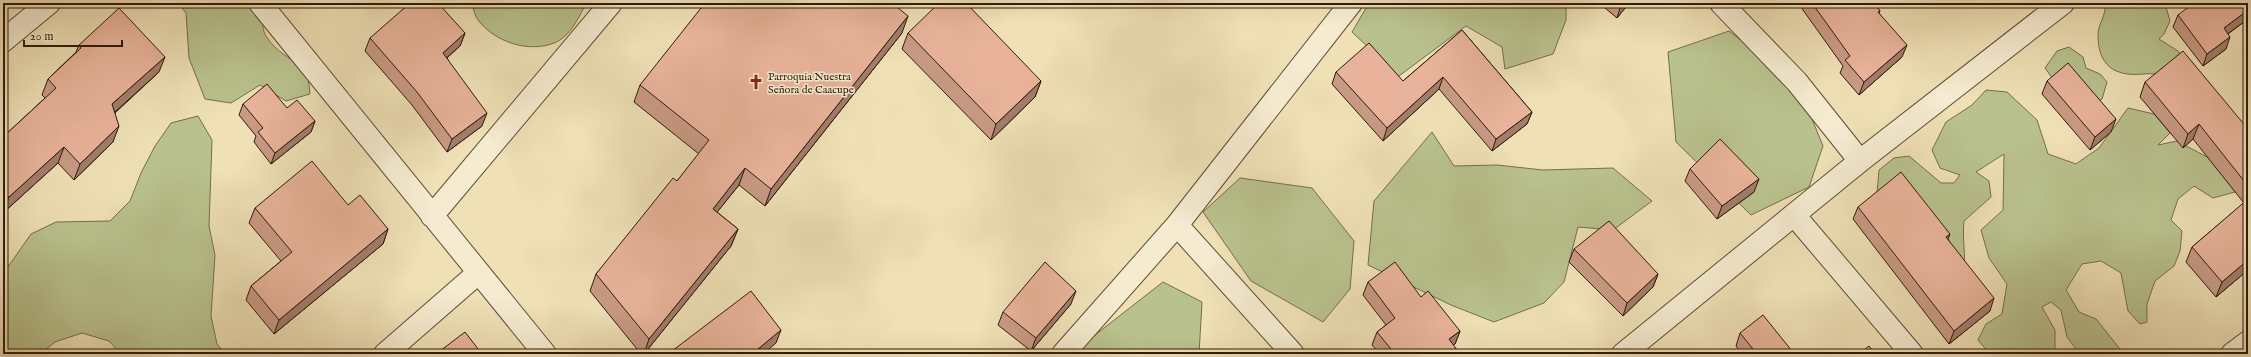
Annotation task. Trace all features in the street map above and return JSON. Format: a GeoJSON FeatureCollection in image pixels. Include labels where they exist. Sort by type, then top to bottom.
{"type":"FeatureCollection","features":[{"type":"Feature","properties":{"kind":"street"},"geometry":{"type":"LineString","coordinates":[[3,41],[49,3]]}},
{"type":"Feature","properties":{"kind":"street"},"geometry":{"type":"LineString","coordinates":[[260,3],[545,354]]}},
{"type":"Feature","properties":{"kind":"street"},"geometry":{"type":"LineString","coordinates":[[432,216],[611,3]]}},
{"type":"Feature","properties":{"kind":"street"},"geometry":{"type":"LineString","coordinates":[[1063,354],[1177,225],[1351,3]]}},
{"type":"Feature","properties":{"kind":"street"},"geometry":{"type":"LineString","coordinates":[[1721,3],[1797,82],[1860,161]]}},
{"type":"Feature","properties":{"kind":"street"},"geometry":{"type":"LineString","coordinates":[[1623,354],[1795,216],[1860,161],[2063,3]]}},
{"type":"Feature","properties":{"kind":"street"},"geometry":{"type":"LineString","coordinates":[[1795,216],[1912,354]]}},
{"type":"Feature","properties":{"kind":"street"},"geometry":{"type":"LineString","coordinates":[[1177,225],[1293,354]]}},
{"type":"Feature","properties":{"kind":"street"},"geometry":{"type":"LineString","coordinates":[[385,354],[478,273]]}},
{"type":"Feature","properties":{"kind":"street"},"geometry":{"type":"LineString","coordinates":[[2232,354],[2248,342]]}},
{"type":"Feature","properties":{"kind":"green space"},"geometry":{"type":"Polygon","coordinates":[[[178,3],[254,3],[261,12],[264,32],[270,42],[285,55],[307,68],[310,94],[286,101],[260,85],[231,103],[205,99],[189,58],[186,13],[178,3]]]}},
{"type":"Feature","properties":{"kind":"green space"},"geometry":{"type":"Polygon","coordinates":[[[472,3],[586,3],[581,14],[569,32],[554,43],[534,47],[513,44],[493,34],[478,20],[472,3]]]}},
{"type":"Feature","properties":{"kind":"green space"},"geometry":{"type":"Polygon","coordinates":[[[1369,3],[1566,3],[1566,20],[1553,54],[1505,69],[1502,47],[1466,26],[1399,76],[1352,32],[1369,3]]]}},
{"type":"Feature","properties":{"kind":"green space"},"geometry":{"type":"Polygon","coordinates":[[[2105,3],[2176,3],[2166,7],[2170,21],[2164,34],[2159,39],[2178,51],[2187,62],[2155,74],[2124,73],[2116,71],[2110,67],[2101,54],[2098,35],[2099,27],[2105,11],[2105,3]]]}},
{"type":"Feature","properties":{"kind":"green space"},"geometry":{"type":"Polygon","coordinates":[[[1729,31],[1797,82],[1823,146],[1809,187],[1751,215],[1676,142],[1668,52],[1729,31]]]}},
{"type":"Feature","properties":{"kind":"green space"},"geometry":{"type":"Polygon","coordinates":[[[2069,47],[2083,57],[2086,68],[2100,74],[2107,82],[2102,99],[2088,105],[2053,79],[2045,68],[2057,51],[2069,47]]]}},
{"type":"Feature","properties":{"kind":"green space"},"geometry":{"type":"Polygon","coordinates":[[[1986,90],[2007,92],[2037,120],[2048,154],[2076,164],[2099,148],[2128,108],[2154,114],[2170,133],[2158,145],[2177,141],[2207,157],[2232,166],[2235,192],[2213,198],[2194,186],[2178,199],[2171,220],[2182,231],[2180,251],[2174,266],[2155,281],[2147,304],[2147,322],[2140,324],[2128,311],[2121,273],[2101,261],[2082,264],[2066,290],[2079,312],[2096,319],[2124,354],[2079,353],[2067,337],[2061,310],[2051,302],[2042,307],[2055,330],[2055,354],[1990,354],[1978,340],[1986,324],[2002,314],[2007,284],[1989,258],[1981,230],[2003,210],[2004,154],[1976,172],[1989,181],[1991,197],[1964,221],[1964,272],[1877,193],[1879,170],[1894,158],[1909,156],[1941,183],[1954,183],[1960,175],[1940,168],[1932,150],[1946,122],[1972,105],[1986,90]]]}},
{"type":"Feature","properties":{"kind":"green space"},"geometry":{"type":"Polygon","coordinates":[[[198,116],[212,140],[209,226],[215,255],[211,316],[217,344],[226,354],[121,354],[109,341],[82,333],[55,342],[40,354],[3,354],[3,274],[31,234],[56,222],[110,221],[130,201],[141,173],[155,146],[171,123],[198,116]]]}},
{"type":"Feature","properties":{"kind":"green space"},"geometry":{"type":"Polygon","coordinates":[[[1432,132],[1454,166],[1497,165],[1543,170],[1613,168],[1652,201],[1613,230],[1578,227],[1564,282],[1544,303],[1494,322],[1451,305],[1368,265],[1374,201],[1432,132]]]}},
{"type":"Feature","properties":{"kind":"green space"},"geometry":{"type":"Polygon","coordinates":[[[1240,178],[1312,188],[1354,241],[1350,289],[1323,322],[1251,281],[1203,212],[1240,178]]]}},
{"type":"Feature","properties":{"kind":"green space"},"geometry":{"type":"Polygon","coordinates":[[[1163,282],[1202,302],[1199,354],[1077,354],[1086,342],[1163,282]]]}},
{"type":"Feature","properties":{"kind":"building"},"geometry":{"type":"Polygon","coordinates":[[[410,3],[438,3],[465,33],[443,53],[487,113],[452,139],[417,92],[370,38],[410,3]]]}},
{"type":"Feature","properties":{"kind":"building"},"geometry":{"type":"Polygon","coordinates":[[[705,3],[892,3],[908,16],[771,189],[745,168],[713,209],[738,229],[649,339],[596,274],[673,178],[677,181],[709,140],[640,85],[705,3]]]}},
{"type":"Feature","properties":{"kind":"building"},"geometry":{"type":"Polygon","coordinates":[[[939,3],[966,3],[1041,81],[996,124],[908,33],[939,3]]]}},
{"type":"Feature","properties":{"kind":"building"},"geometry":{"type":"Polygon","coordinates":[[[1812,3],[1874,3],[1880,11],[1878,12],[1907,45],[1864,82],[1845,60],[1850,56],[1812,3]]]}},
{"type":"Feature","properties":{"kind":"building"},"geometry":{"type":"Polygon","coordinates":[[[2194,3],[2248,3],[2248,10],[2224,28],[2230,37],[2207,54],[2178,15],[2194,3]]]}},
{"type":"Feature","properties":{"kind":"building"},"geometry":{"type":"Polygon","coordinates":[[[119,8],[165,57],[112,104],[119,126],[80,164],[64,147],[9,197],[3,191],[3,137],[56,88],[48,79],[81,48],[79,45],[119,8]]]}},
{"type":"Feature","properties":{"kind":"building"},"geometry":{"type":"Polygon","coordinates":[[[1462,30],[1532,112],[1496,139],[1443,77],[1387,128],[1336,72],[1369,43],[1403,81],[1462,30]]]}},
{"type":"Feature","properties":{"kind":"building"},"geometry":{"type":"Polygon","coordinates":[[[2183,51],[2248,129],[2248,186],[2199,124],[2188,134],[2145,82],[2183,51]]]}},
{"type":"Feature","properties":{"kind":"building"},"geometry":{"type":"Polygon","coordinates":[[[2068,63],[2116,119],[2095,137],[2047,81],[2068,63]]]}},
{"type":"Feature","properties":{"kind":"building"},"geometry":{"type":"Polygon","coordinates":[[[267,84],[287,108],[297,100],[315,121],[275,153],[258,132],[263,128],[243,104],[267,84]]]}},
{"type":"Feature","properties":{"kind":"building"},"geometry":{"type":"Polygon","coordinates":[[[1720,139],[1759,179],[1722,206],[1690,169],[1720,139]]]}},
{"type":"Feature","properties":{"kind":"building"},"geometry":{"type":"Polygon","coordinates":[[[312,161],[348,205],[360,195],[388,229],[279,320],[251,286],[292,252],[255,208],[312,161]]]}},
{"type":"Feature","properties":{"kind":"building"},"geometry":{"type":"Polygon","coordinates":[[[1901,172],[1950,234],[1946,237],[1994,298],[1954,331],[1858,207],[1901,172]]]}},
{"type":"Feature","properties":{"kind":"building"},"geometry":{"type":"Polygon","coordinates":[[[2248,199],[2248,260],[2222,282],[2192,247],[2248,199]]]}},
{"type":"Feature","properties":{"kind":"building"},"geometry":{"type":"Polygon","coordinates":[[[1609,221],[1658,274],[1627,303],[1574,249],[1609,221]]]}},
{"type":"Feature","properties":{"kind":"building"},"geometry":{"type":"Polygon","coordinates":[[[1045,262],[1076,291],[1036,338],[1003,312],[1045,262]]]}},
{"type":"Feature","properties":{"kind":"building"},"geometry":{"type":"Polygon","coordinates":[[[1395,262],[1421,297],[1428,291],[1460,331],[1449,339],[1460,354],[1395,354],[1377,332],[1395,318],[1368,282],[1395,262]]]}},
{"type":"Feature","properties":{"kind":"building"},"geometry":{"type":"Polygon","coordinates":[[[751,291],[781,330],[752,354],[668,354],[751,291]]]}},
{"type":"Feature","properties":{"kind":"building"},"geometry":{"type":"Polygon","coordinates":[[[1763,315],[1792,351],[1789,354],[1757,354],[1740,333],[1763,315]]]}},
{"type":"Feature","properties":{"kind":"building"},"geometry":{"type":"Polygon","coordinates":[[[465,332],[482,354],[436,354],[465,332]]]}},
{"type":"Feature","properties":{"kind":"building"},"geometry":{"type":"Polygon","coordinates":[[[1869,346],[1875,354],[1859,354],[1869,346]]]}},
{"type":"Feature","properties":{"kind":"place","name":"Parroquia Nuestra Señora de Caacupe"},"geometry":{"type":"Point","coordinates":[756,82]}}]}
